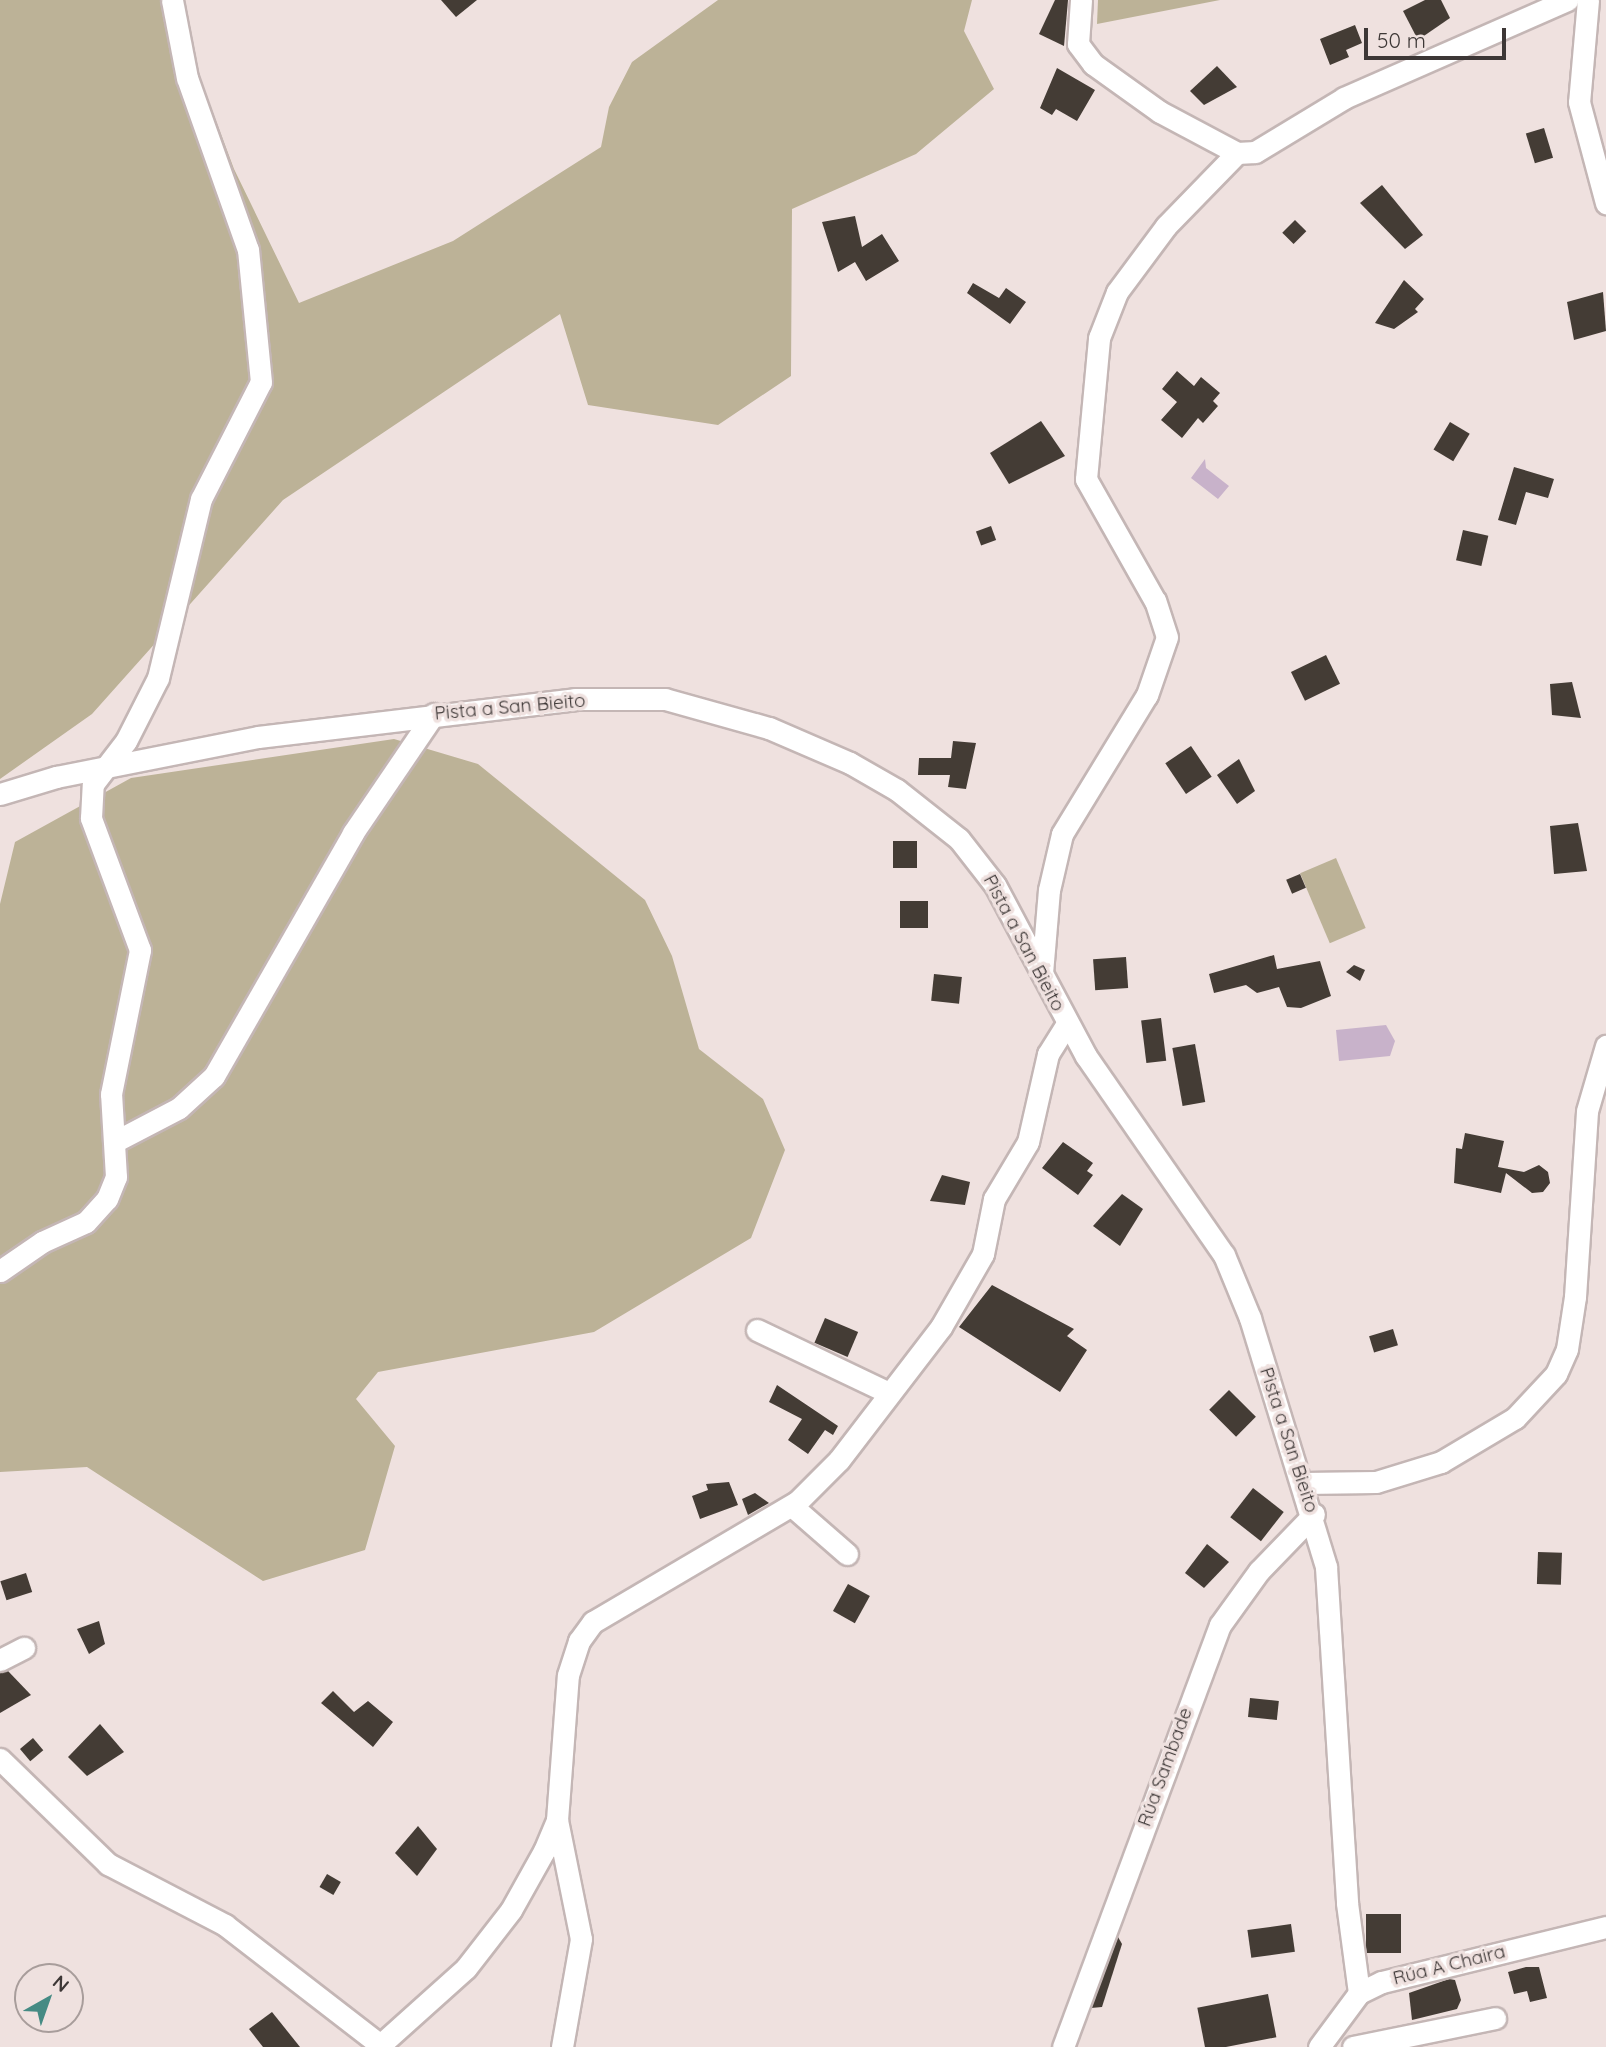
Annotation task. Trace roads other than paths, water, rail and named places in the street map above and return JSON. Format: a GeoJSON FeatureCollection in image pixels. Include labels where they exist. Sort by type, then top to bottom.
{"type":"FeatureCollection","features":[{"type":"Feature","properties":{"kind":"street"},"geometry":{"type":"LineString","coordinates":[[0,1271],[97,1213],[116,1178],[116,1142],[111,1094],[140,950],[91,818],[93,784],[126,741],[158,678],[201,499],[261,382],[248,250],[187,78],[172,0]]}},
{"type":"Feature","properties":{"kind":"street"},"geometry":{"type":"LineString","coordinates":[[1081,0],[1079,44],[1093,64],[1160,112],[1237,153],[1255,152],[1345,98],[1567,0]]}},
{"type":"Feature","properties":{"kind":"street"},"geometry":{"type":"LineString","coordinates":[[1588,0],[1579,102],[1606,203]]}},
{"type":"Feature","properties":{"kind":"street"},"geometry":{"type":"LineString","coordinates":[[1042,973],[1049,890],[1062,834],[1147,695],[1167,637],[1156,601],[1086,480],[1101,327],[1117,292],[1146,250],[1237,153]]}},
{"type":"Feature","properties":{"kind":"street","name":"Pista a San Bieito"},"geometry":{"type":"LineString","coordinates":[[0,794],[105,767],[258,737],[434,713],[575,699],[665,699],[803,741],[880,780],[959,839],[995,885],[1067,1023],[1223,1255],[1304,1483],[1314,1514],[1328,1589],[1348,1916],[1359,1993]]}},
{"type":"Feature","properties":{"kind":"street"},"geometry":{"type":"LineString","coordinates":[[116,1142],[179,1108],[214,1076],[360,822],[434,713]]}},
{"type":"Feature","properties":{"kind":"street"},"geometry":{"type":"LineString","coordinates":[[562,2047],[581,1939],[557,1820],[568,1675],[579,1641],[593,1622],[792,1506],[839,1460],[977,1269],[994,1199],[1028,1142],[1046,1062],[1067,1023]]}},
{"type":"Feature","properties":{"kind":"street"},"geometry":{"type":"LineString","coordinates":[[1304,1483],[1376,1482],[1441,1462],[1515,1418],[1556,1374],[1570,1336],[1575,1297],[1587,1111],[1606,1046]]}},
{"type":"Feature","properties":{"kind":"street"},"geometry":{"type":"LineString","coordinates":[[757,1330],[889,1393]]}},
{"type":"Feature","properties":{"kind":"street"},"geometry":{"type":"LineString","coordinates":[[792,1506],[847,1554]]}},
{"type":"Feature","properties":{"kind":"street","name":"Rúa Sambade"},"geometry":{"type":"LineString","coordinates":[[1063,2047],[1220,1625],[1259,1571],[1314,1514]]}},
{"type":"Feature","properties":{"kind":"street"},"geometry":{"type":"LineString","coordinates":[[0,1660],[24,1648]]}},
{"type":"Feature","properties":{"kind":"street"},"geometry":{"type":"LineString","coordinates":[[0,1759],[108,1864],[225,1925],[380,2046],[444,1992],[479,1953],[511,1910],[557,1820]]}},
{"type":"Feature","properties":{"kind":"street","name":"Rúa A Chaira"},"geometry":{"type":"LineString","coordinates":[[1359,1993],[1454,1962],[1606,1927]]}},
{"type":"Feature","properties":{"kind":"street"},"geometry":{"type":"LineString","coordinates":[[1319,2047],[1359,1993]]}},
{"type":"Feature","properties":{"kind":"street"},"geometry":{"type":"LineString","coordinates":[[1353,2047],[1495,2018]]}}]}
